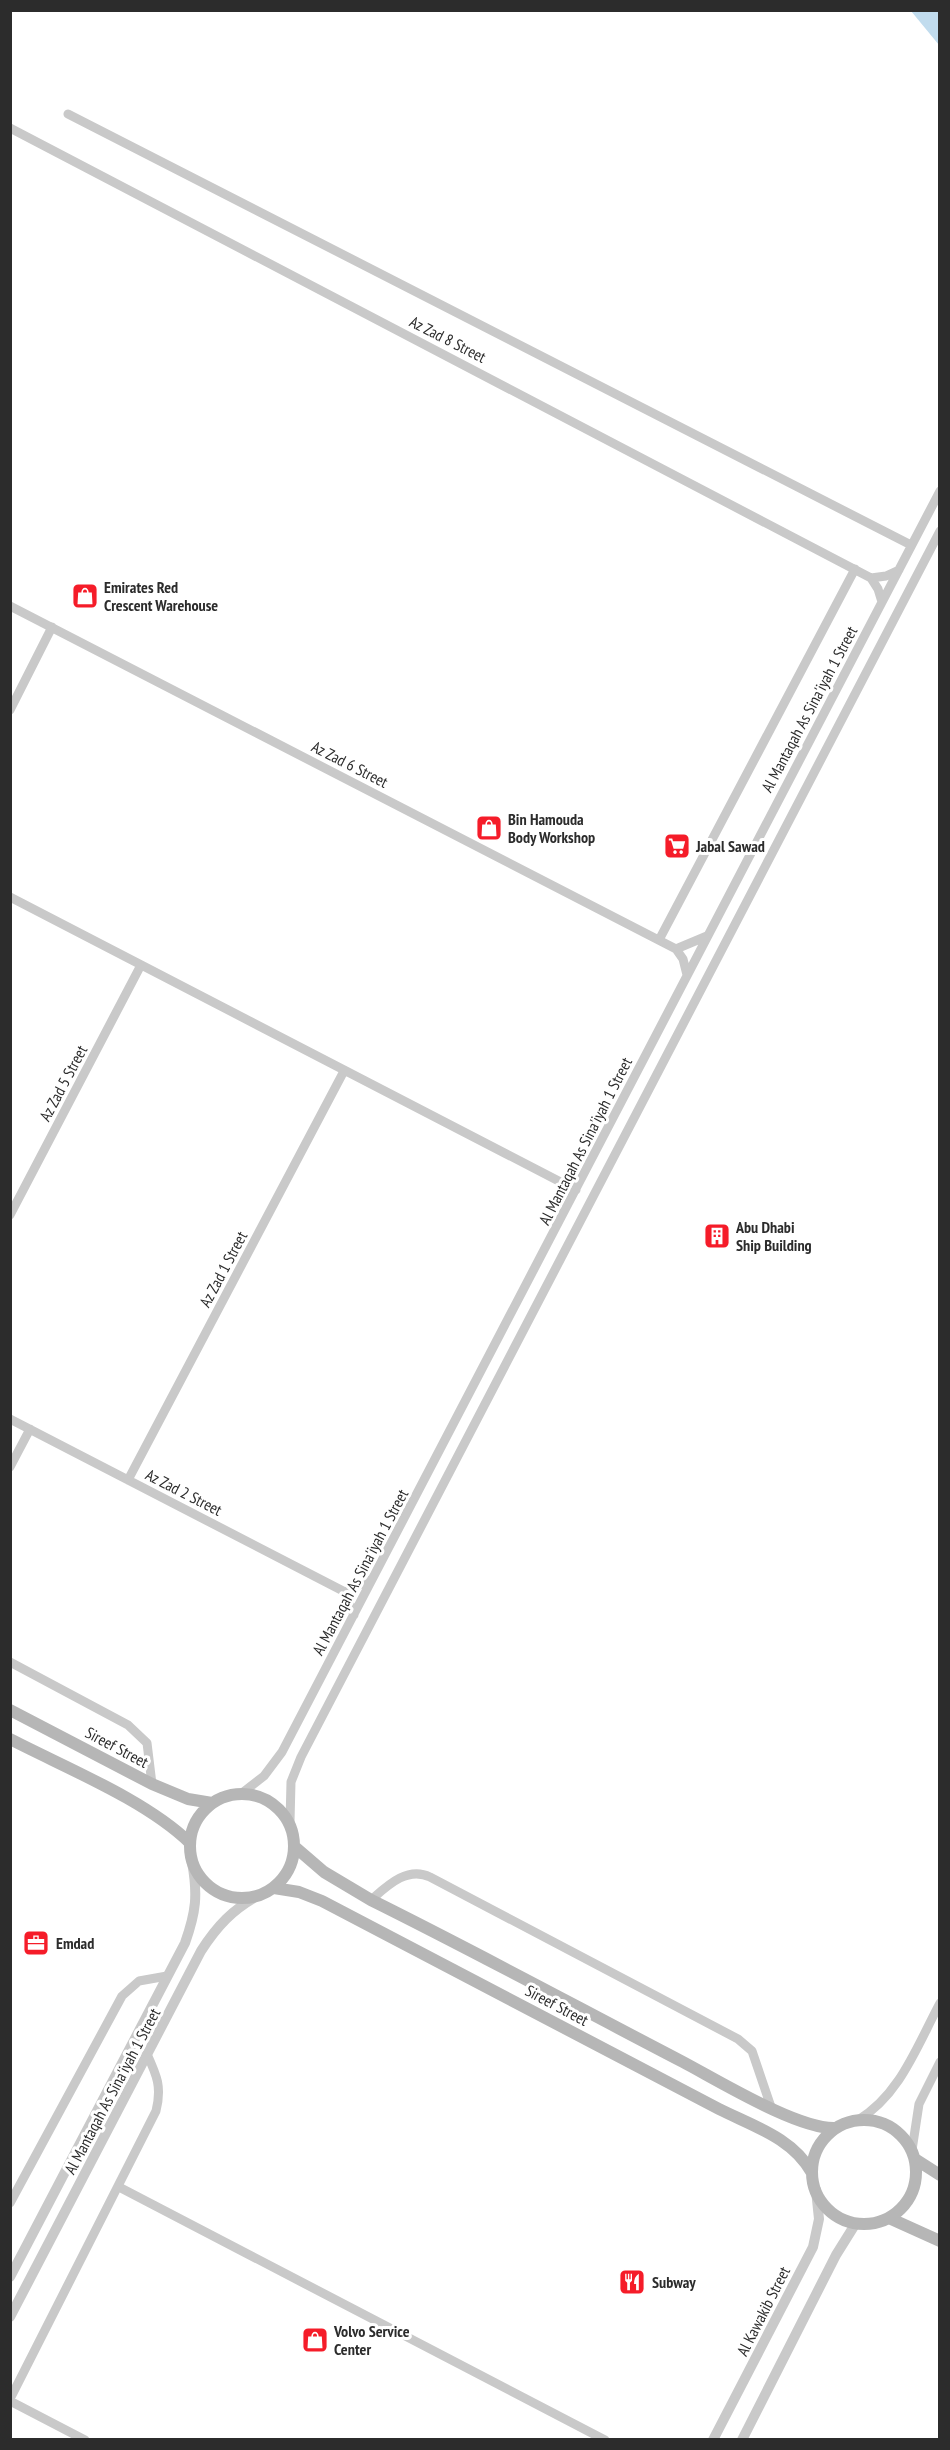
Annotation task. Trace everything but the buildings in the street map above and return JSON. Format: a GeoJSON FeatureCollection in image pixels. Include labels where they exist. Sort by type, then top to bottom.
{"type":"FeatureCollection","features":[{"type":"Feature","properties":{"kind":"main road","name":"Sireef Street"},"geometry":{"type":"LineString","coordinates":[[10,1710],[152,1784],[188,1799],[212,1803]]}},
{"type":"Feature","properties":{"kind":"main road"},"geometry":{"type":"LineString","coordinates":[[10,1739],[172,1825],[190,1843]]}},
{"type":"Feature","properties":{"kind":"main road"},"geometry":{"type":"LineString","coordinates":[[231,1794],[256,1795],[270,1800],[290,1822],[295,1847],[292,1863],[285,1877],[273,1888],[259,1896],[243,1898],[227,1896],[212,1889],[200,1877],[192,1863],[190,1843],[193,1828],[201,1814],[212,1803],[231,1794]]}},
{"type":"Feature","properties":{"kind":"main road","name":"Sireef Street"},"geometry":{"type":"LineString","coordinates":[[295,1847],[324,1872],[371,1900],[771,2107],[812,2126],[836,2128]]}},
{"type":"Feature","properties":{"kind":"main road","name":"Sireef Street"},"geometry":{"type":"LineString","coordinates":[[273,1888],[299,1892],[322,1900],[777,2138],[798,2152],[812,2173]]}},
{"type":"Feature","properties":{"kind":"main road"},"geometry":{"type":"LineString","coordinates":[[914,2154],[917,2173],[909,2199],[889,2218],[867,2224],[843,2219],[831,2212],[822,2202],[816,2190],[812,2173],[816,2152],[836,2128],[858,2120],[880,2122],[899,2132],[914,2154],[939,2175]]}},
{"type":"Feature","properties":{"kind":"main road"},"geometry":{"type":"LineString","coordinates":[[889,2218],[939,2241]]}},
{"type":"Feature","properties":{"kind":"street","name":"Az Zad 8 Street"},"geometry":{"type":"LineString","coordinates":[[68,114],[912,545]]}},
{"type":"Feature","properties":{"kind":"street","name":"Az Zad 8 Street"},"geometry":{"type":"LineString","coordinates":[[10,128],[871,578]]}},
{"type":"Feature","properties":{"kind":"street","name":"Al Mantaqah As Sina'iyah 1 Street"},"geometry":{"type":"LineString","coordinates":[[242,1793],[264,1776],[277,1760],[374,1578],[939,491]]}},
{"type":"Feature","properties":{"kind":"street","name":"Al Mantaqah As Sina'iyah 1 Street"},"geometry":{"type":"LineString","coordinates":[[290,1822],[291,1782],[301,1757],[939,531]]}},
{"type":"Feature","properties":{"kind":"street"},"geometry":{"type":"LineString","coordinates":[[659,940],[855,569]]}},
{"type":"Feature","properties":{"kind":"street"},"geometry":{"type":"LineString","coordinates":[[882,602],[871,578],[886,576],[898,570]]}},
{"type":"Feature","properties":{"kind":"street","name":"Az Zad 6 Street"},"geometry":{"type":"LineString","coordinates":[[10,606],[676,950]]}},
{"type":"Feature","properties":{"kind":"street"},"geometry":{"type":"LineString","coordinates":[[10,710],[52,627]]}},
{"type":"Feature","properties":{"kind":"street"},"geometry":{"type":"LineString","coordinates":[[10,897],[576,1190]]}},
{"type":"Feature","properties":{"kind":"street"},"geometry":{"type":"LineString","coordinates":[[687,975],[683,959],[676,950],[708,936]]}},
{"type":"Feature","properties":{"kind":"street","name":"Az Zad 5 Street"},"geometry":{"type":"LineString","coordinates":[[10,1215],[141,965]]}},
{"type":"Feature","properties":{"kind":"street","name":"Az Zad 1 Street"},"geometry":{"type":"LineString","coordinates":[[128,1480],[344,1071]]}},
{"type":"Feature","properties":{"kind":"street","name":"Az Zad 2 Street"},"geometry":{"type":"LineString","coordinates":[[10,1419],[345,1592]]}},
{"type":"Feature","properties":{"kind":"street"},"geometry":{"type":"LineString","coordinates":[[10,1467],[30,1429]]}},
{"type":"Feature","properties":{"kind":"street"},"geometry":{"type":"LineString","coordinates":[[354,1615],[345,1592],[374,1578]]}},
{"type":"Feature","properties":{"kind":"street"},"geometry":{"type":"LineString","coordinates":[[10,1662],[128,1725],[147,1743],[152,1784]]}},
{"type":"Feature","properties":{"kind":"street","name":"Al Mantaqah As Sina'iyah 1 Street"},"geometry":{"type":"LineString","coordinates":[[10,2277],[185,1943],[194,1918],[196,1887],[192,1863]]}},
{"type":"Feature","properties":{"kind":"street"},"geometry":{"type":"LineString","coordinates":[[371,1900],[394,1880],[413,1874],[430,1877],[738,2039],[752,2051],[771,2107]]}},
{"type":"Feature","properties":{"kind":"street","name":"Al Mantaqah As Sina'iyah 1 Street"},"geometry":{"type":"LineString","coordinates":[[10,2317],[201,1951],[216,1929],[242,1904],[259,1896]]}},
{"type":"Feature","properties":{"kind":"street"},"geometry":{"type":"LineString","coordinates":[[10,2203],[126,1990],[139,1982],[167,1976]]}},
{"type":"Feature","properties":{"kind":"street"},"geometry":{"type":"LineString","coordinates":[[858,2120],[878,2106],[894,2088],[939,2003]]}},
{"type":"Feature","properties":{"kind":"street"},"geometry":{"type":"LineString","coordinates":[[85,2439],[10,2400],[156,2111],[160,2098],[159,2082],[147,2054]]}},
{"type":"Feature","properties":{"kind":"street"},"geometry":{"type":"LineString","coordinates":[[914,2154],[919,2104],[939,2062]]}},
{"type":"Feature","properties":{"kind":"street"},"geometry":{"type":"LineString","coordinates":[[119,2187],[605,2439]]}},
{"type":"Feature","properties":{"kind":"street","name":"Al Kawakib Street"},"geometry":{"type":"LineString","coordinates":[[713,2439],[813,2247],[819,2219],[816,2190]]}},
{"type":"Feature","properties":{"kind":"street"},"geometry":{"type":"LineString","coordinates":[[742,2439],[831,2265],[856,2223]]}},
{"type":"Feature","properties":{"kind":"water"},"geometry":{"type":"Polygon","coordinates":[[[911,11],[939,11],[939,45],[911,11]]]}},
{"type":"Feature","properties":{"kind":"place","name":"Emirates Red Crescent Warehouse"},"geometry":{"type":"Point","coordinates":[85,596]}},
{"type":"Feature","properties":{"kind":"place","name":"Bin Hamouda Body Workshop"},"geometry":{"type":"Point","coordinates":[489,828]}},
{"type":"Feature","properties":{"kind":"place","name":"Jabal Sawad"},"geometry":{"type":"Point","coordinates":[677,846]}},
{"type":"Feature","properties":{"kind":"place","name":"Abu Dhabi Ship Building"},"geometry":{"type":"Point","coordinates":[717,1236]}},
{"type":"Feature","properties":{"kind":"place","name":"Emdad"},"geometry":{"type":"Point","coordinates":[36,1943]}},
{"type":"Feature","properties":{"kind":"place","name":"Subway"},"geometry":{"type":"Point","coordinates":[632,2282]}},
{"type":"Feature","properties":{"kind":"place","name":"Volvo Service Center"},"geometry":{"type":"Point","coordinates":[315,2340]}}]}
